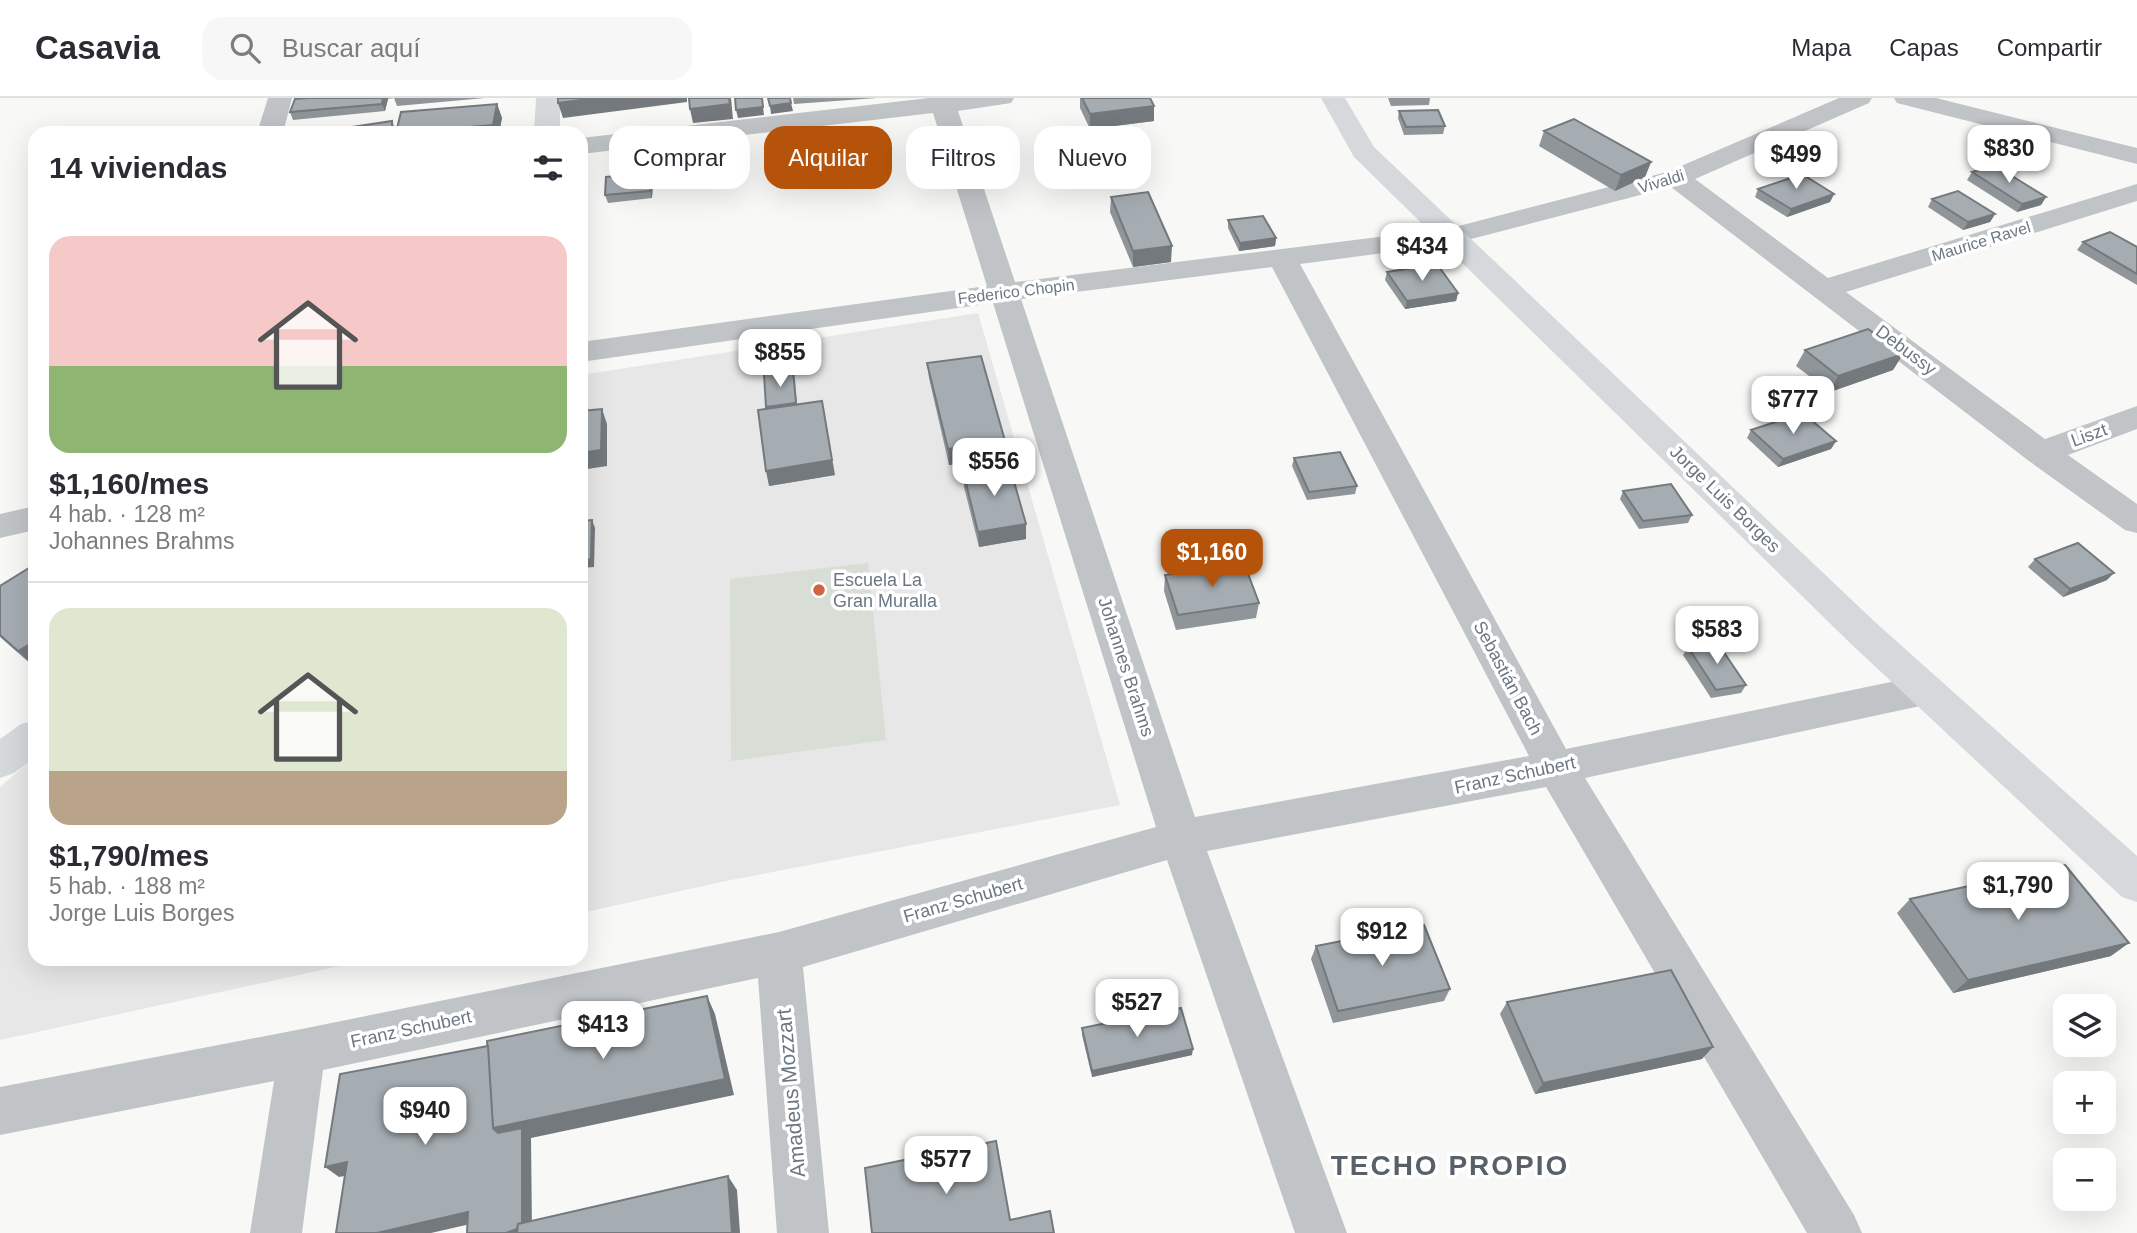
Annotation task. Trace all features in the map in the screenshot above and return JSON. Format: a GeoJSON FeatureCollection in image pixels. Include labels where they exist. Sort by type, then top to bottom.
{"type":"FeatureCollection","features":[{"type":"Feature","properties":{"kind":"street"},"geometry":{"type":"LineString","coordinates":[[272,126],[280,98]]}},
{"type":"Feature","properties":{"kind":"street"},"geometry":{"type":"LineString","coordinates":[[547,126],[548,98]]}},
{"type":"Feature","properties":{"kind":"street"},"geometry":{"type":"LineString","coordinates":[[588,145],[943,101],[1002,98]]}},
{"type":"Feature","properties":{"kind":"street","name":"Jorge Luis Borges"},"geometry":{"type":"LineString","coordinates":[[1333,98],[1363,150],[1925,690],[2137,883]]}},
{"type":"Feature","properties":{"kind":"street","name":"Vivaldi"},"geometry":{"type":"LineString","coordinates":[[1452,236],[1676,178],[1860,98]]}},
{"type":"Feature","properties":{"kind":"street"},"geometry":{"type":"LineString","coordinates":[[1906,98],[2137,156]]}},
{"type":"Feature","properties":{"kind":"street","name":"Johannes Brahms"},"geometry":{"type":"LineString","coordinates":[[943,101],[1181,838],[1321,1233]]}},
{"type":"Feature","properties":{"kind":"street"},"geometry":{"type":"LineString","coordinates":[[2077,143],[2137,179]]}},
{"type":"Feature","properties":{"kind":"street","name":"Debussy"},"geometry":{"type":"LineString","coordinates":[[1676,178],[2041,453],[2137,521]]}},
{"type":"Feature","properties":{"kind":"street","name":"Maurice Ravel"},"geometry":{"type":"LineString","coordinates":[[1825,289],[2137,192]]}},
{"type":"Feature","properties":{"kind":"street","name":"Federico Chopin"},"geometry":{"type":"LineString","coordinates":[[588,351],[1006,292],[1452,236]]}},
{"type":"Feature","properties":{"kind":"street","name":"Sebastián Bach"},"geometry":{"type":"LineString","coordinates":[[1282,258],[1555,766],[1836,1233]]}},
{"type":"Feature","properties":{"kind":"street","name":"Liszt"},"geometry":{"type":"LineString","coordinates":[[2041,453],[2137,417]]}},
{"type":"Feature","properties":{"kind":"street"},"geometry":{"type":"LineString","coordinates":[[0,526],[28,520]]}},
{"type":"Feature","properties":{"kind":"street","name":"Franz Schubert"},"geometry":{"type":"LineString","coordinates":[[0,1111],[302,1052],[779,953],[1181,838],[1555,766],[1925,690]]}},
{"type":"Feature","properties":{"kind":"street"},"geometry":{"type":"LineString","coordinates":[[0,761],[28,741]]}},
{"type":"Feature","properties":{"kind":"street","name":"Amadeus Mozzart"},"geometry":{"type":"LineString","coordinates":[[779,953],[803,1233]]}},
{"type":"Feature","properties":{"kind":"street"},"geometry":{"type":"LineString","coordinates":[[276,1233],[302,1052]]}},
{"type":"Feature","properties":{"kind":"shaded area","name":"Escuela La Gran Muralla"},"geometry":{"type":"Polygon","coordinates":[[[978,313],[1120,805],[726,881],[588,911],[588,374],[978,313]]]}},
{"type":"Feature","properties":{"kind":"shaded area"},"geometry":{"type":"Polygon","coordinates":[[[868,563],[886,740],[731,761],[730,579],[868,563]]]}},
{"type":"Feature","properties":{"kind":"shaded area"},"geometry":{"type":"Polygon","coordinates":[[[28,763],[28,966],[340,966],[0,1040],[0,787],[28,763]]]}},
{"type":"Feature","properties":{"kind":"building"},"geometry":{"type":"Polygon","coordinates":[[[383,98],[382,104],[290,112],[295,99],[383,98]]]}},
{"type":"Feature","properties":{"kind":"building"},"geometry":{"type":"Polygon","coordinates":[[[558,98],[596,98],[558,103],[558,98]]]}},
{"type":"Feature","properties":{"kind":"building"},"geometry":{"type":"Polygon","coordinates":[[[689,98],[729,98],[730,104],[690,109],[689,98]]]}},
{"type":"Feature","properties":{"kind":"building"},"geometry":{"type":"Polygon","coordinates":[[[735,98],[762,98],[763,107],[736,110],[735,98]]]}},
{"type":"Feature","properties":{"kind":"building"},"geometry":{"type":"Polygon","coordinates":[[[768,98],[790,98],[791,103],[770,106],[768,98]]]}},
{"type":"Feature","properties":{"kind":"building"},"geometry":{"type":"Polygon","coordinates":[[[1082,98],[1150,98],[1154,106],[1090,114],[1082,98]]]}},
{"type":"Feature","properties":{"kind":"building"},"geometry":{"type":"Polygon","coordinates":[[[497,104],[493,125],[398,126],[401,112],[497,104]]]}},
{"type":"Feature","properties":{"kind":"building"},"geometry":{"type":"Polygon","coordinates":[[[1438,110],[1445,126],[1406,127],[1399,111],[1438,110]]]}},
{"type":"Feature","properties":{"kind":"building"},"geometry":{"type":"Polygon","coordinates":[[[1574,119],[1651,162],[1621,175],[1544,131],[1574,119]]]}},
{"type":"Feature","properties":{"kind":"building"},"geometry":{"type":"Polygon","coordinates":[[[392,121],[392,126],[359,126],[392,121]]]}},
{"type":"Feature","properties":{"kind":"building"},"geometry":{"type":"Polygon","coordinates":[[[1996,166],[2046,197],[2022,204],[1972,172],[1996,166]]]}},
{"type":"Feature","properties":{"kind":"building"},"geometry":{"type":"Polygon","coordinates":[[[1802,174],[1834,194],[1791,209],[1758,189],[1802,174]]]}},
{"type":"Feature","properties":{"kind":"building"},"geometry":{"type":"Polygon","coordinates":[[[606,177],[609,177],[609,189],[650,191],[605,195],[606,177]]]}},
{"type":"Feature","properties":{"kind":"building"},"geometry":{"type":"Polygon","coordinates":[[[1958,191],[1995,214],[1968,222],[1932,199],[1958,191]]]}},
{"type":"Feature","properties":{"kind":"building"},"geometry":{"type":"Polygon","coordinates":[[[1148,192],[1172,246],[1133,251],[1111,197],[1148,192]]]}},
{"type":"Feature","properties":{"kind":"building"},"geometry":{"type":"Polygon","coordinates":[[[1263,216],[1276,238],[1240,243],[1228,220],[1263,216]]]}},
{"type":"Feature","properties":{"kind":"building"},"geometry":{"type":"Polygon","coordinates":[[[2110,232],[2137,247],[2137,274],[2083,242],[2110,232]]]}},
{"type":"Feature","properties":{"kind":"building"},"geometry":{"type":"Polygon","coordinates":[[[1437,264],[1458,293],[1407,301],[1387,272],[1437,264]]]}},
{"type":"Feature","properties":{"kind":"building"},"geometry":{"type":"Polygon","coordinates":[[[1868,329],[1903,354],[1838,376],[1805,350],[1868,329]]]}},
{"type":"Feature","properties":{"kind":"building"},"geometry":{"type":"Polygon","coordinates":[[[981,356],[1005,441],[948,449],[927,363],[981,356]]]}},
{"type":"Feature","properties":{"kind":"building"},"geometry":{"type":"Polygon","coordinates":[[[793,371],[796,403],[766,407],[764,374],[793,371]]]}},
{"type":"Feature","properties":{"kind":"building"},"geometry":{"type":"Polygon","coordinates":[[[822,401],[832,460],[766,471],[758,410],[822,401]]]}},
{"type":"Feature","properties":{"kind":"building"},"geometry":{"type":"Polygon","coordinates":[[[602,409],[601,450],[588,452],[588,410],[602,409]]]}},
{"type":"Feature","properties":{"kind":"building"},"geometry":{"type":"Polygon","coordinates":[[[1803,413],[1836,441],[1783,459],[1751,430],[1803,413]]]}},
{"type":"Feature","properties":{"kind":"building"},"geometry":{"type":"Polygon","coordinates":[[[1340,452],[1357,486],[1309,492],[1294,458],[1340,452]]]}},
{"type":"Feature","properties":{"kind":"building"},"geometry":{"type":"Polygon","coordinates":[[[1009,464],[1026,524],[978,532],[963,471],[1009,464]]]}},
{"type":"Feature","properties":{"kind":"building"},"geometry":{"type":"Polygon","coordinates":[[[1671,484],[1692,515],[1643,521],[1623,491],[1671,484]]]}},
{"type":"Feature","properties":{"kind":"building"},"geometry":{"type":"Polygon","coordinates":[[[588,520],[592,520],[591,559],[588,559],[588,520]]]}},
{"type":"Feature","properties":{"kind":"building"},"geometry":{"type":"Polygon","coordinates":[[[2078,543],[2114,573],[2070,589],[2035,559],[2078,543]]]}},
{"type":"Feature","properties":{"kind":"building"},"geometry":{"type":"Polygon","coordinates":[[[1244,563],[1259,603],[1178,615],[1165,575],[1244,563]]]}},
{"type":"Feature","properties":{"kind":"building"},"geometry":{"type":"Polygon","coordinates":[[[28,569],[28,645],[18,651],[0,635],[0,586],[28,569]]]}},
{"type":"Feature","properties":{"kind":"building"},"geometry":{"type":"Polygon","coordinates":[[[1717,642],[1746,685],[1716,690],[1688,647],[1717,642]]]}},
{"type":"Feature","properties":{"kind":"building"},"geometry":{"type":"Polygon","coordinates":[[[2065,865],[2129,943],[1968,980],[1910,899],[2065,865]]]}},
{"type":"Feature","properties":{"kind":"building"},"geometry":{"type":"Polygon","coordinates":[[[1424,925],[1450,989],[1338,1011],[1316,946],[1424,925]]]}},
{"type":"Feature","properties":{"kind":"building"},"geometry":{"type":"Polygon","coordinates":[[[1671,970],[1713,1047],[1543,1083],[1507,1002],[1671,970]]]}},
{"type":"Feature","properties":{"kind":"building"},"geometry":{"type":"Polygon","coordinates":[[[707,996],[725,1079],[493,1128],[487,1041],[707,996]]]}},
{"type":"Feature","properties":{"kind":"building"},"geometry":{"type":"Polygon","coordinates":[[[1181,1008],[1193,1049],[1092,1071],[1082,1028],[1181,1008]]]}},
{"type":"Feature","properties":{"kind":"building"},"geometry":{"type":"Polygon","coordinates":[[[488,1046],[493,1128],[498,1133],[522,1128],[522,1223],[518,1224],[517,1229],[506,1233],[467,1233],[468,1212],[377,1233],[336,1233],[347,1162],[325,1167],[340,1074],[488,1046]]]}},
{"type":"Feature","properties":{"kind":"building"},"geometry":{"type":"Polygon","coordinates":[[[996,1141],[1010,1220],[1050,1211],[1054,1233],[872,1233],[865,1168],[996,1141]]]}},
{"type":"Feature","properties":{"kind":"building"},"geometry":{"type":"Polygon","coordinates":[[[728,1176],[732,1233],[517,1233],[518,1224],[728,1176]]]}},
{"type":"Feature","properties":{"kind":"place","name":"Escuela La Gran Muralla"},"geometry":{"type":"Point","coordinates":[819,590]}},
{"type":"Feature","properties":{"kind":"district","name":"TECHO PROPIO"},"geometry":{"type":"Point","coordinates":[1450,1165]}}]}
